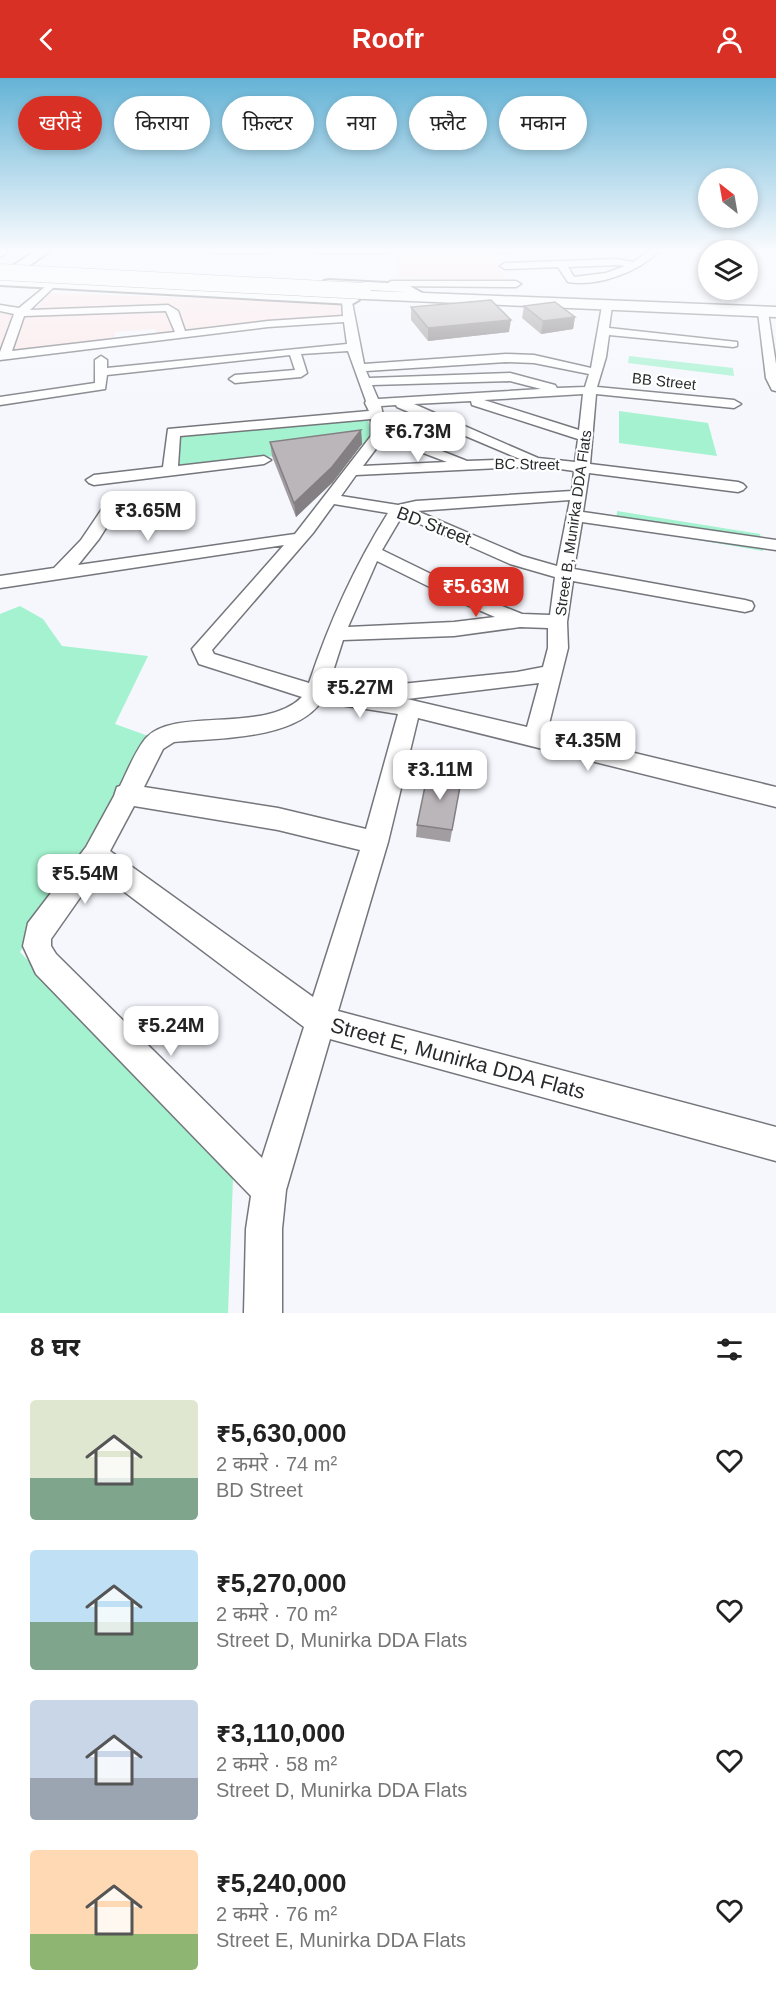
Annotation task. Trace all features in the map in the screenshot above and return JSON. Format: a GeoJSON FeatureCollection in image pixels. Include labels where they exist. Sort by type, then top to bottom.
{"type":"FeatureCollection","features":[{"type":"Feature","properties":{"kind":"main road"},"geometry":{"type":"LineString","coordinates":[[674,308],[772,310]]}},
{"type":"Feature","properties":{"kind":"main road"},"geometry":{"type":"LineString","coordinates":[[711,308],[772,310]]}},
{"type":"Feature","properties":{"kind":"street"},"geometry":{"type":"LineString","coordinates":[[0,308],[20,313],[168,308],[173,311],[181,334]]}},
{"type":"Feature","properties":{"kind":"street"},"geometry":{"type":"LineString","coordinates":[[26,308],[20,313],[2,355],[268,324],[348,319]]}},
{"type":"Feature","properties":{"kind":"street"},"geometry":{"type":"LineString","coordinates":[[352,308],[348,319],[361,375],[376,416],[376,441],[300,538],[202,649],[206,659],[316,693],[410,708],[776,797]]}},
{"type":"Feature","properties":{"kind":"street","name":"Street B, Munirka DDA Flats"},"geometry":{"type":"LineString","coordinates":[[535,738],[558,648],[558,622],[579,495],[590,390],[604,331],[607,308]]}},
{"type":"Feature","properties":{"kind":"street"},"geometry":{"type":"LineString","coordinates":[[772,310],[772,378],[776,387]]}},
{"type":"Feature","properties":{"kind":"street"},"geometry":{"type":"LineString","coordinates":[[604,331],[733,344]]}},
{"type":"Feature","properties":{"kind":"street"},"geometry":{"type":"LineString","coordinates":[[0,401],[100,387],[103,384],[100,345]]}},
{"type":"Feature","properties":{"kind":"street"},"geometry":{"type":"LineString","coordinates":[[102,372],[294,351],[353,347]]}},
{"type":"Feature","properties":{"kind":"street"},"geometry":{"type":"LineString","coordinates":[[235,379],[301,373],[294,351]]}},
{"type":"Feature","properties":{"kind":"street"},"geometry":{"type":"LineString","coordinates":[[361,375],[506,358],[534,358],[594,372]]}},
{"type":"Feature","properties":{"kind":"street"},"geometry":{"type":"LineString","coordinates":[[361,375],[513,378],[563,392]]}},
{"type":"Feature","properties":{"kind":"street"},"geometry":{"type":"LineString","coordinates":[[501,396],[513,378]]}},
{"type":"Feature","properties":{"kind":"street","name":"BB Street"},"geometry":{"type":"LineString","coordinates":[[170,470],[173,432],[376,416],[398,402],[590,390],[734,404]]}},
{"type":"Feature","properties":{"kind":"street"},"geometry":{"type":"LineString","coordinates":[[465,398],[586,436]]}},
{"type":"Feature","properties":{"kind":"street"},"geometry":{"type":"LineString","coordinates":[[398,402],[540,462]]}},
{"type":"Feature","properties":{"kind":"street"},"geometry":{"type":"LineString","coordinates":[[376,416],[468,465]]}},
{"type":"Feature","properties":{"kind":"street"},"geometry":{"type":"LineString","coordinates":[[94,480],[264,460]]}},
{"type":"Feature","properties":{"kind":"street","name":"BC Street"},"geometry":{"type":"LineString","coordinates":[[351,471],[540,462],[738,487]]}},
{"type":"Feature","properties":{"kind":"street"},"geometry":{"type":"LineString","coordinates":[[269,1190],[46,964],[35,944],[38,933],[95,855],[125,794],[155,742],[170,734],[250,726],[285,719],[297,713],[316,693],[335,634],[372,552],[398,510],[416,506],[579,495]]}},
{"type":"Feature","properties":{"kind":"street","name":"BD Street"},"geometry":{"type":"LineString","coordinates":[[330,499],[398,510],[516,560],[565,573],[745,606]]}},
{"type":"Feature","properties":{"kind":"street"},"geometry":{"type":"LineString","coordinates":[[59,574],[79,555],[97,532],[110,509]]}},
{"type":"Feature","properties":{"kind":"street"},"geometry":{"type":"LineString","coordinates":[[575,516],[776,545]]}},
{"type":"Feature","properties":{"kind":"street"},"geometry":{"type":"LineString","coordinates":[[0,582],[300,538]]}},
{"type":"Feature","properties":{"kind":"street"},"geometry":{"type":"LineString","coordinates":[[372,552],[464,597],[520,620]]}},
{"type":"Feature","properties":{"kind":"street"},"geometry":{"type":"LineString","coordinates":[[454,629],[464,597]]}},
{"type":"Feature","properties":{"kind":"street"},"geometry":{"type":"LineString","coordinates":[[335,634],[454,629],[520,620],[558,622]]}},
{"type":"Feature","properties":{"kind":"street"},"geometry":{"type":"LineString","coordinates":[[349,698],[517,680],[553,673]]}},
{"type":"Feature","properties":{"kind":"street"},"geometry":{"type":"LineString","coordinates":[[263,1313],[264,1229],[269,1190],[375,842],[410,708]]}},
{"type":"Feature","properties":{"kind":"street"},"geometry":{"type":"LineString","coordinates":[[125,794],[278,819],[375,842]]}},
{"type":"Feature","properties":{"kind":"street","name":"Street E, Munirka DDA Flats"},"geometry":{"type":"LineString","coordinates":[[95,855],[321,1021],[776,1144]]}},
{"type":"Feature","properties":{"kind":"shaded area"},"geometry":{"type":"Polygon","coordinates":[[[36,308],[341,308],[342,320],[287,323],[161,338],[155,329],[116,332],[111,344],[0,356],[0,310],[34,310],[36,308]]]}},
{"type":"Feature","properties":{"kind":"green space"},"geometry":{"type":"Polygon","coordinates":[[[629,356],[733,368],[734,376],[628,363],[629,356]]]}},
{"type":"Feature","properties":{"kind":"green space"},"geometry":{"type":"Polygon","coordinates":[[[619,411],[708,423],[717,456],[619,443],[619,411]]]}},
{"type":"Feature","properties":{"kind":"green space"},"geometry":{"type":"Polygon","coordinates":[[[367,415],[373,443],[170,470],[173,432],[367,415]]]}},
{"type":"Feature","properties":{"kind":"green space"},"geometry":{"type":"Polygon","coordinates":[[[617,511],[760,534],[763,551],[616,526],[617,511]]]}},
{"type":"Feature","properties":{"kind":"green space"},"geometry":{"type":"Polygon","coordinates":[[[20,606],[43,619],[62,646],[148,656],[115,724],[151,737],[20,952],[233,1178],[228,1313],[0,1313],[0,614],[20,606]]]}},
{"type":"Feature","properties":{"kind":"building"},"geometry":{"type":"Polygon","coordinates":[[[412,308],[499,308],[511,320],[428,328],[412,308]]]}},
{"type":"Feature","properties":{"kind":"building"},"geometry":{"type":"Polygon","coordinates":[[[526,308],[563,308],[575,317],[543,321],[526,308]]]}},
{"type":"Feature","properties":{"kind":"building"},"geometry":{"type":"Polygon","coordinates":[[[361,430],[332,467],[294,503],[270,442],[361,430]]]}},
{"type":"Feature","properties":{"kind":"building"},"geometry":{"type":"Polygon","coordinates":[[[428,772],[462,776],[452,830],[417,825],[428,772]]]}}]}
